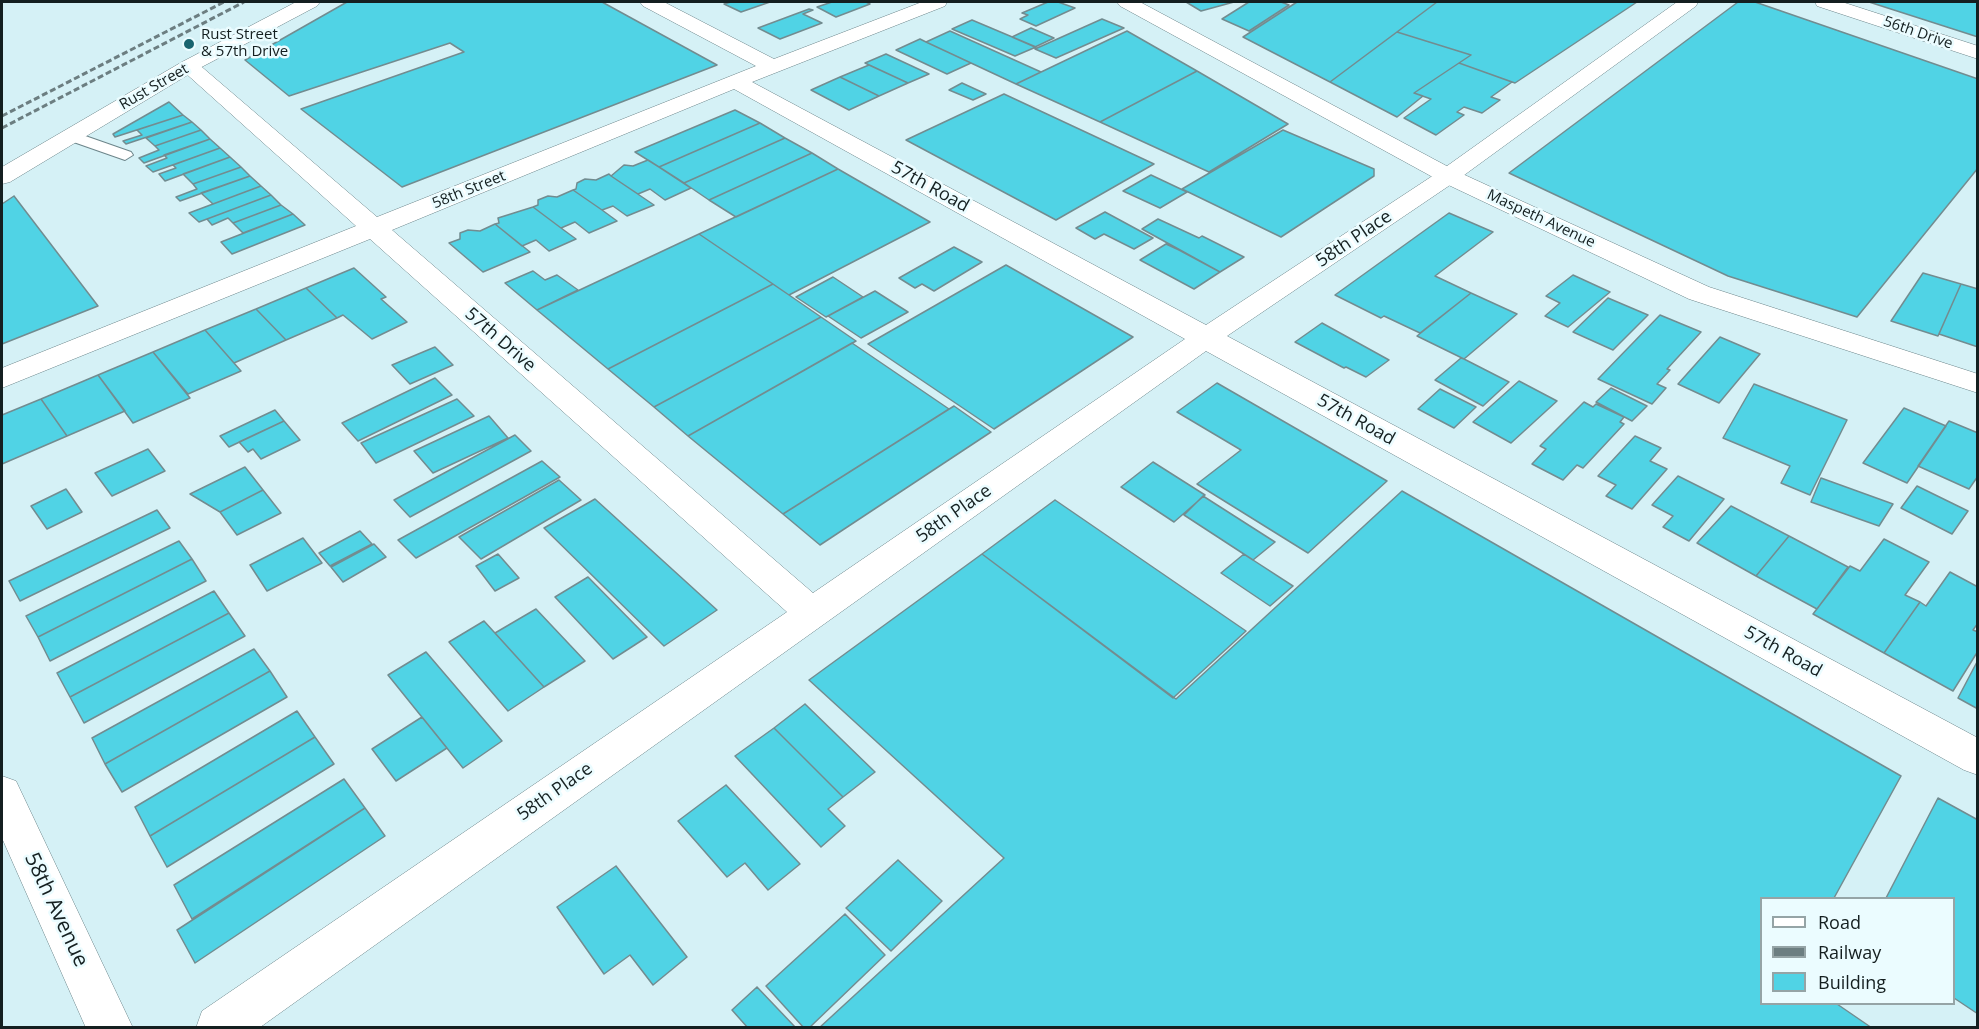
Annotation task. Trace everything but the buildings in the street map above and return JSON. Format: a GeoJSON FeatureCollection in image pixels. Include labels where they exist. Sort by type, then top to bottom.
{"type":"FeatureCollection","features":[{"type":"Feature","properties":{"kind":"street","name":"Rust Street"},"geometry":{"type":"LineString","coordinates":[[2,177],[189,66],[310,2]]}},
{"type":"Feature","properties":{"kind":"street"},"geometry":{"type":"LineString","coordinates":[[650,2],[772,66]]}},
{"type":"Feature","properties":{"kind":"street","name":"58th Street"},"geometry":{"type":"LineString","coordinates":[[2,379],[772,66],[938,2]]}},
{"type":"Feature","properties":{"kind":"street","name":"Maspeth Avenue"},"geometry":{"type":"LineString","coordinates":[[1127,2],[1448,176],[1699,293],[1977,384]]}},
{"type":"Feature","properties":{"kind":"street","name":"58th Place"},"geometry":{"type":"LineString","coordinates":[[219,1028],[1207,337],[1448,176],[1689,2]]}},
{"type":"Feature","properties":{"kind":"street","name":"56th Drive"},"geometry":{"type":"LineString","coordinates":[[1824,2],[1977,54]]}},
{"type":"Feature","properties":{"kind":"street","name":"57th Drive"},"geometry":{"type":"LineString","coordinates":[[189,66],[812,613]]}},
{"type":"Feature","properties":{"kind":"street","name":"57th Road"},"geometry":{"type":"LineString","coordinates":[[735,81],[1977,758]]}},
{"type":"Feature","properties":{"kind":"street","name":"58th Avenue"},"geometry":{"type":"LineString","coordinates":[[2,794],[110,1028]]}},
{"type":"Feature","properties":{"kind":"lane"},"geometry":{"type":"LineString","coordinates":[[70,136],[125,155]]}},
{"type":"Feature","properties":{"kind":"railway"},"geometry":{"type":"LineString","coordinates":[[2,116],[224,2]]}},
{"type":"Feature","properties":{"kind":"railway"},"geometry":{"type":"LineString","coordinates":[[2,128],[244,2]]}},
{"type":"Feature","properties":{"kind":"place","name":"Rust Street & 57th Drive"},"geometry":{"type":"Point","coordinates":[189,44]}}]}
